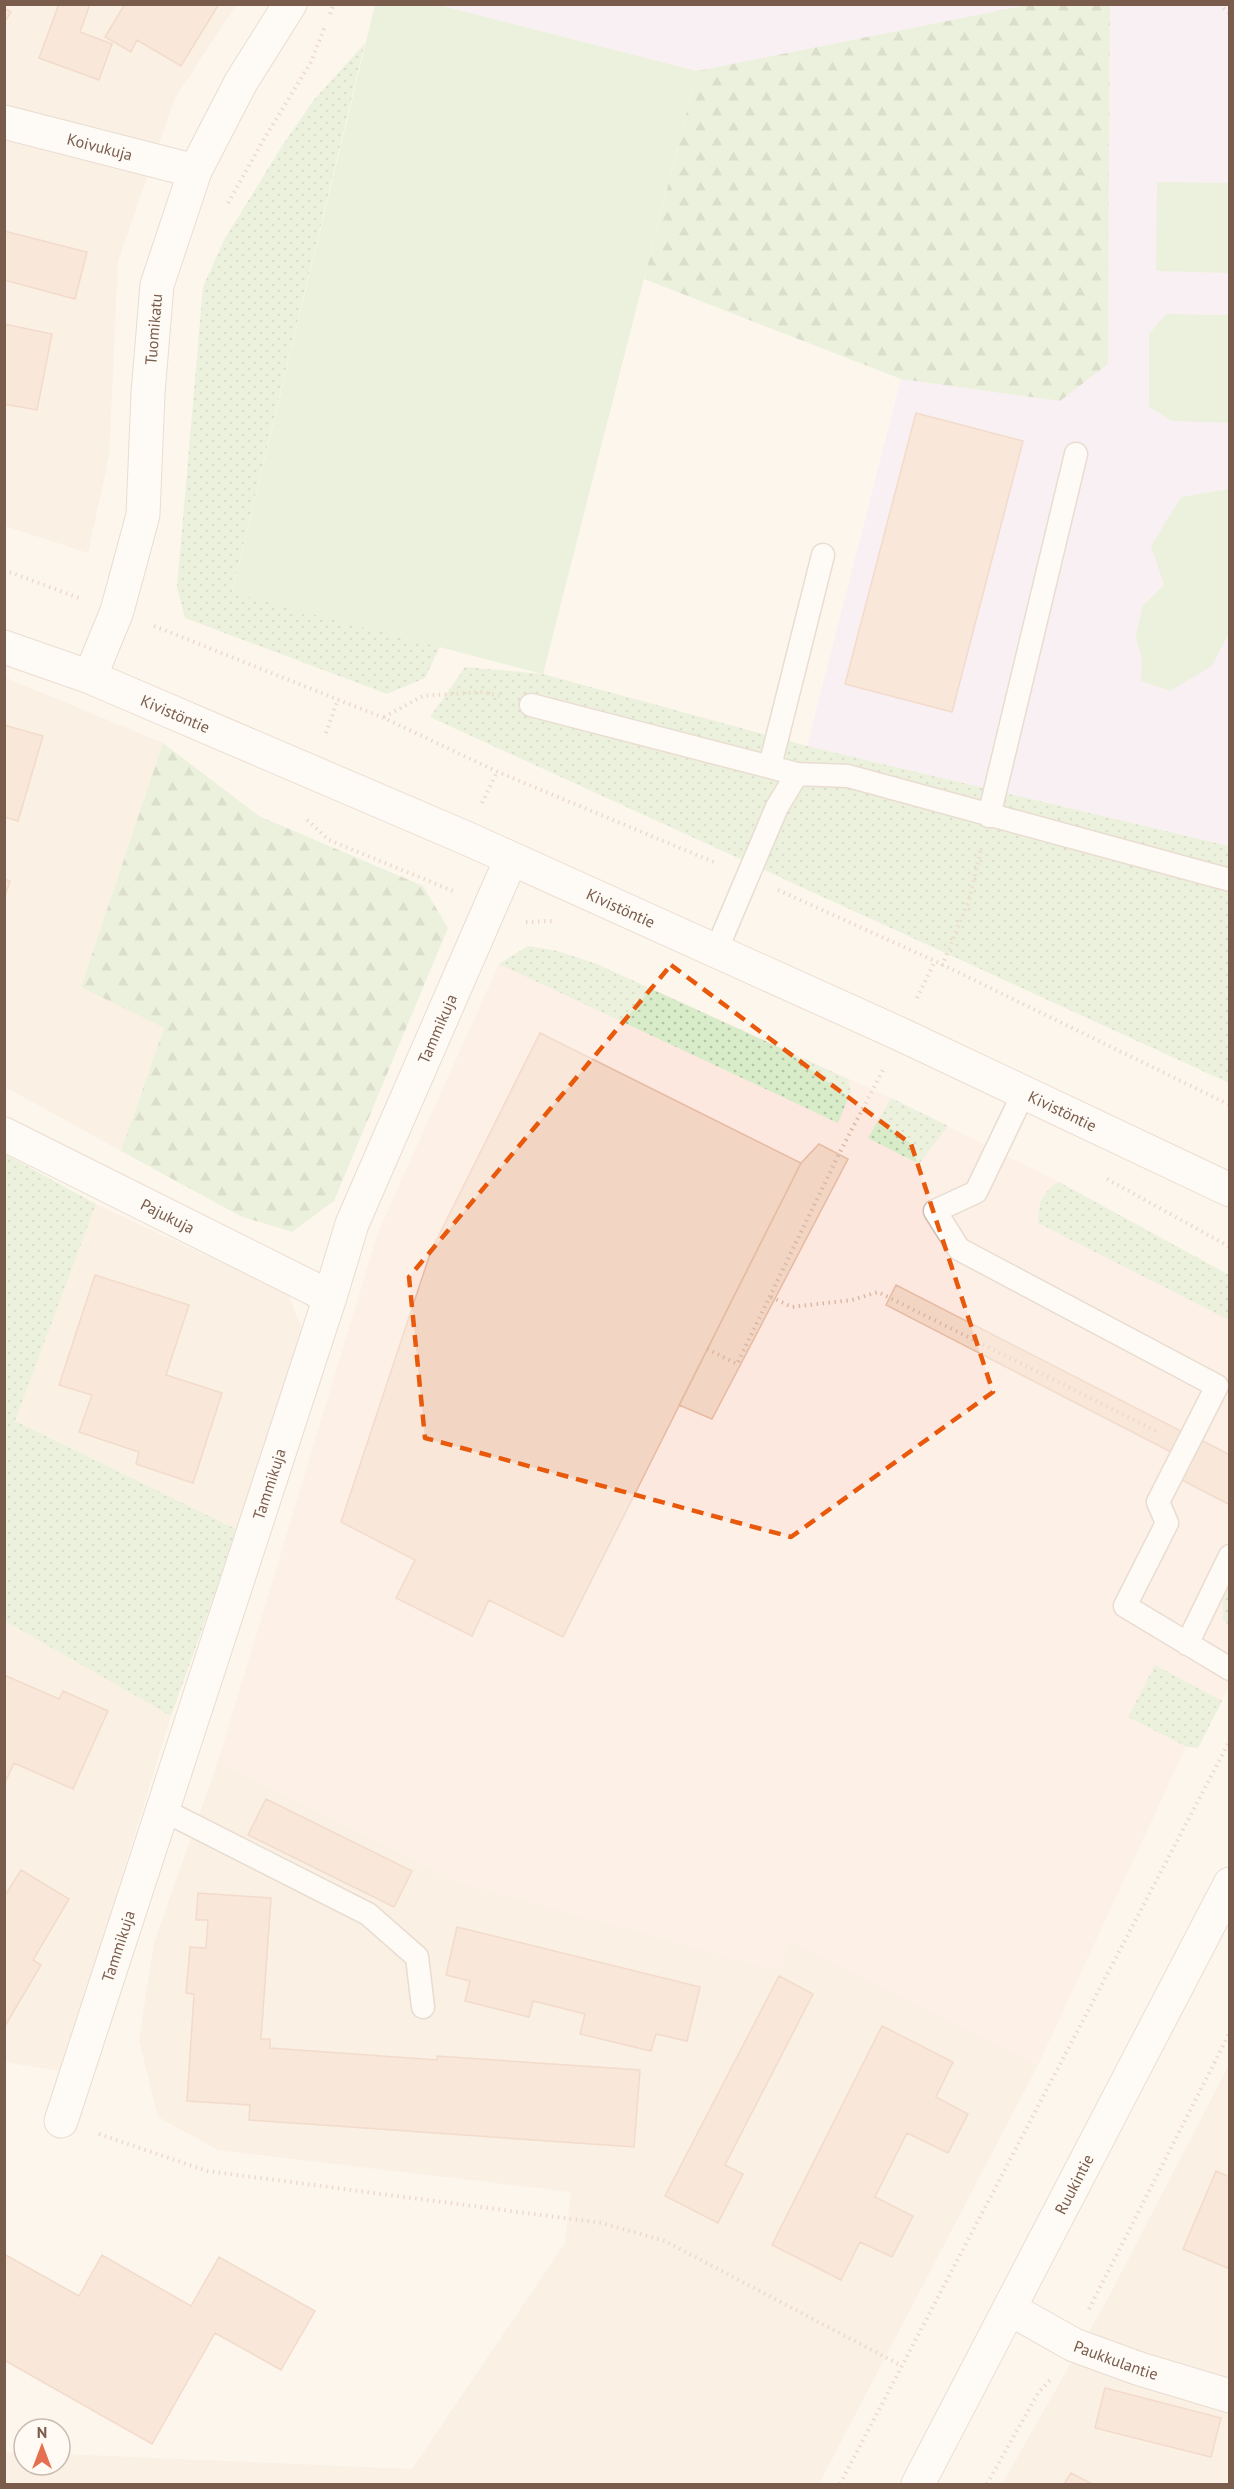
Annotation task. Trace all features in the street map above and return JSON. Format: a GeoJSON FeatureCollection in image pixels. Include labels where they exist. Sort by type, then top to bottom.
{"type":"FeatureCollection","features":[{"type":"Feature","properties":{"kind":"street","name":"Tuomikatu"},"geometry":{"type":"LineString","coordinates":[[90,677],[117,611],[143,515],[148,393],[157,285],[195,171],[241,82],[290,4]]}},
{"type":"Feature","properties":{"kind":"street","name":"Koivukuja"},"geometry":{"type":"LineString","coordinates":[[4,122],[195,171]]}},
{"type":"Feature","properties":{"kind":"street","name":"Kivistöntie"},"geometry":{"type":"LineString","coordinates":[[4,646],[90,677],[511,859],[1024,1092],[1230,1190]]}},
{"type":"Feature","properties":{"kind":"street","name":"Tammikuja"},"geometry":{"type":"LineString","coordinates":[[61,2121],[352,1224],[511,859]]}},
{"type":"Feature","properties":{"kind":"street","name":"Pajukuja"},"geometry":{"type":"LineString","coordinates":[[4,1134],[330,1297]]}},
{"type":"Feature","properties":{"kind":"street","name":"Ruukintie"},"geometry":{"type":"LineString","coordinates":[[918,2484],[1230,1884]]}},
{"type":"Feature","properties":{"kind":"street","name":"Paukkulantie"},"geometry":{"type":"LineString","coordinates":[[1010,2309],[1074,2345],[1230,2396]]}},
{"type":"Feature","properties":{"kind":"lane"},"geometry":{"type":"LineString","coordinates":[[989,816],[1076,454]]}},
{"type":"Feature","properties":{"kind":"lane"},"geometry":{"type":"LineString","coordinates":[[771,766],[823,555]]}},
{"type":"Feature","properties":{"kind":"lane"},"geometry":{"type":"LineString","coordinates":[[531,705],[797,774],[848,776],[1230,880]]}},
{"type":"Feature","properties":{"kind":"lane"},"geometry":{"type":"LineString","coordinates":[[716,951],[777,807],[797,774]]}},
{"type":"Feature","properties":{"kind":"lane"},"geometry":{"type":"LineString","coordinates":[[1024,1092],[976,1192],[935,1211],[959,1249],[1223,1389],[1186,1446],[1158,1502],[1167,1522],[1125,1606],[1230,1669]]}},
{"type":"Feature","properties":{"kind":"lane"},"geometry":{"type":"LineString","coordinates":[[1187,1644],[1230,1556]]}},
{"type":"Feature","properties":{"kind":"lane"},"geometry":{"type":"LineString","coordinates":[[163,1810],[368,1914],[417,1957],[423,2007]]}},
{"type":"Feature","properties":{"kind":"path"},"geometry":{"type":"LineString","coordinates":[[225,209],[311,62],[334,4]]}},
{"type":"Feature","properties":{"kind":"path"},"geometry":{"type":"LineString","coordinates":[[1219,4],[1230,14]]}},
{"type":"Feature","properties":{"kind":"path"},"geometry":{"type":"LineString","coordinates":[[4,570],[117,611],[338,699],[384,718],[498,772],[747,876],[942,966],[1230,1105]]}},
{"type":"Feature","properties":{"kind":"path"},"geometry":{"type":"LineString","coordinates":[[384,718],[423,696],[482,692],[531,705]]}},
{"type":"Feature","properties":{"kind":"path"},"geometry":{"type":"LineString","coordinates":[[326,733],[338,699]]}},
{"type":"Feature","properties":{"kind":"path"},"geometry":{"type":"LineString","coordinates":[[942,966],[969,900],[989,816]]}},
{"type":"Feature","properties":{"kind":"path"},"geometry":{"type":"LineString","coordinates":[[307,820],[329,840],[457,892]]}},
{"type":"Feature","properties":{"kind":"path"},"geometry":{"type":"LineString","coordinates":[[707,1349],[737,1364],[839,1154]]}},
{"type":"Feature","properties":{"kind":"path"},"geometry":{"type":"LineString","coordinates":[[1106,1178],[1230,1247]]}},
{"type":"Feature","properties":{"kind":"path"},"geometry":{"type":"LineString","coordinates":[[771,1297],[792,1307],[852,1300],[878,1292],[1186,1446]]}},
{"type":"Feature","properties":{"kind":"path"},"geometry":{"type":"LineString","coordinates":[[840,2484],[1230,1740]]}},
{"type":"Feature","properties":{"kind":"path"},"geometry":{"type":"LineString","coordinates":[[987,2484],[1038,2393],[1064,2366],[1085,2324],[1092,2300],[1230,2032]]}},
{"type":"Feature","properties":{"kind":"path"},"geometry":{"type":"LineString","coordinates":[[61,2121],[207,2172],[602,2223],[665,2241],[902,2366]]}},
{"type":"Feature","properties":{"kind":"highlighted area"},"geometry":{"type":"Polygon","coordinates":[[[671,965],[911,1144],[993,1392],[791,1537],[425,1438],[409,1277],[671,965]]]}},
{"type":"Feature","properties":{"kind":"shaded area"},"geometry":{"type":"Polygon","coordinates":[[[5,5],[236,5],[175,98],[118,261],[109,456],[88,553],[5,526],[5,5]]]}},
{"type":"Feature","properties":{"kind":"shaded area"},"geometry":{"type":"Polygon","coordinates":[[[439,5],[1027,5],[697,71],[439,5]]]}},
{"type":"Feature","properties":{"kind":"shaded area"},"geometry":{"type":"Polygon","coordinates":[[[1110,5],[1229,5],[1229,846],[807,746],[901,379],[1060,401],[1108,364],[1110,5]]]}},
{"type":"Feature","properties":{"kind":"shaded area"},"geometry":{"type":"Polygon","coordinates":[[[4,677],[163,743],[81,987],[164,1028],[121,1151],[11,1090],[5,1089],[4,677]]]}},
{"type":"Feature","properties":{"kind":"shaded area"},"geometry":{"type":"Polygon","coordinates":[[[528,946],[557,951],[597,964],[891,1098],[1059,1182],[1229,1275],[1229,1686],[1198,1748],[1186,1747],[1038,2065],[793,1941],[774,1970],[451,1881],[218,1761],[378,1232],[499,964],[528,946]]]}},
{"type":"Feature","properties":{"kind":"shaded area"},"geometry":{"type":"Polygon","coordinates":[[[96,1204],[288,1294],[304,1333],[238,1530],[15,1421],[96,1204]]]}},
{"type":"Feature","properties":{"kind":"shaded area"},"geometry":{"type":"Polygon","coordinates":[[[5,1621],[171,1716],[59,2071],[5,2062],[5,1621]]]}},
{"type":"Feature","properties":{"kind":"shaded area"},"geometry":{"type":"Polygon","coordinates":[[[218,1761],[451,1881],[792,1940],[1038,2065],[819,2484],[5,2484],[5,2452],[12,2452],[12,2477],[72,2477],[72,2455],[412,2469],[565,2243],[571,2192],[218,2150],[158,2117],[139,2040],[154,1943],[218,1761]]]}},
{"type":"Feature","properties":{"kind":"shaded area"},"geometry":{"type":"Polygon","coordinates":[[[1229,2065],[1229,2484],[1002,2484],[1107,2300],[1229,2065]]]}},
{"type":"Feature","properties":{"kind":"green space"},"geometry":{"type":"Polygon","coordinates":[[[375,5],[439,5],[697,71],[543,674],[232,593],[375,5]]]}},
{"type":"Feature","properties":{"kind":"green space"},"geometry":{"type":"Polygon","coordinates":[[[1027,5],[1110,5],[1108,364],[1060,401],[901,379],[644,279],[697,71],[1027,5]]]}},
{"type":"Feature","properties":{"kind":"green space"},"geometry":{"type":"Polygon","coordinates":[[[365,43],[232,592],[440,647],[425,678],[387,694],[185,618],[177,587],[203,287],[224,240],[282,146],[313,101],[365,43]]]}},
{"type":"Feature","properties":{"kind":"green space"},"geometry":{"type":"Polygon","coordinates":[[[1157,182],[1229,183],[1229,273],[1156,271],[1157,182]]]}},
{"type":"Feature","properties":{"kind":"green space"},"geometry":{"type":"Polygon","coordinates":[[[1166,314],[1229,315],[1229,423],[1172,421],[1149,407],[1149,334],[1166,314]]]}},
{"type":"Feature","properties":{"kind":"green space"},"geometry":{"type":"Polygon","coordinates":[[[1229,489],[1229,633],[1212,666],[1170,691],[1141,681],[1142,661],[1136,637],[1142,606],[1164,585],[1151,546],[1181,497],[1229,489]]]}},
{"type":"Feature","properties":{"kind":"green space"},"geometry":{"type":"Polygon","coordinates":[[[465,667],[543,674],[807,746],[1229,846],[1229,1083],[430,717],[465,667]]]}},
{"type":"Feature","properties":{"kind":"green space"},"geometry":{"type":"Polygon","coordinates":[[[163,743],[259,816],[423,886],[448,928],[334,1201],[292,1232],[240,1216],[121,1151],[164,1028],[81,987],[163,743]]]}},
{"type":"Feature","properties":{"kind":"green space"},"geometry":{"type":"Polygon","coordinates":[[[528,946],[557,951],[597,964],[848,1079],[851,1091],[838,1123],[499,964],[528,946]]]}},
{"type":"Feature","properties":{"kind":"green space"},"geometry":{"type":"Polygon","coordinates":[[[891,1098],[948,1126],[919,1164],[868,1138],[891,1098]]]}},
{"type":"Feature","properties":{"kind":"green space"},"geometry":{"type":"Polygon","coordinates":[[[5,1154],[96,1204],[15,1421],[238,1530],[171,1716],[5,1621],[5,1154]]]}},
{"type":"Feature","properties":{"kind":"green space"},"geometry":{"type":"Polygon","coordinates":[[[1059,1182],[1229,1275],[1229,1320],[1038,1223],[1039,1209],[1044,1195],[1059,1182]]]}},
{"type":"Feature","properties":{"kind":"green space"},"geometry":{"type":"Polygon","coordinates":[[[1229,1585],[1230,1625],[1223,1620],[1223,1598],[1229,1585]]]}},
{"type":"Feature","properties":{"kind":"green space"},"geometry":{"type":"Polygon","coordinates":[[[1155,1665],[1222,1701],[1198,1748],[1187,1747],[1128,1717],[1155,1665]]]}},
{"type":"Feature","properties":{"kind":"building"},"geometry":{"type":"Polygon","coordinates":[[[59,4],[90,4],[80,32],[112,44],[99,80],[39,58],[59,4]]]}},
{"type":"Feature","properties":{"kind":"building"},"geometry":{"type":"Polygon","coordinates":[[[125,4],[219,4],[181,66],[137,40],[131,52],[105,37],[125,4]]]}},
{"type":"Feature","properties":{"kind":"building"},"geometry":{"type":"Polygon","coordinates":[[[4,8],[11,12],[4,23],[4,8]]]}},
{"type":"Feature","properties":{"kind":"building"},"geometry":{"type":"Polygon","coordinates":[[[4,231],[87,252],[75,299],[4,280],[4,231]]]}},
{"type":"Feature","properties":{"kind":"building"},"geometry":{"type":"Polygon","coordinates":[[[4,324],[52,334],[37,410],[4,404],[4,324]]]}},
{"type":"Feature","properties":{"kind":"building"},"geometry":{"type":"Polygon","coordinates":[[[916,413],[1023,441],[952,712],[845,684],[916,413]]]}},
{"type":"Feature","properties":{"kind":"building"},"geometry":{"type":"Polygon","coordinates":[[[4,725],[43,736],[18,821],[4,817],[4,725]]]}},
{"type":"Feature","properties":{"kind":"building"},"geometry":{"type":"Polygon","coordinates":[[[4,879],[10,881],[4,898],[4,879]]]}},
{"type":"Feature","properties":{"kind":"building"},"geometry":{"type":"Polygon","coordinates":[[[540,1033],[801,1163],[563,1637],[489,1600],[472,1636],[396,1598],[415,1560],[341,1522],[431,1251],[540,1033]]]}},
{"type":"Feature","properties":{"kind":"building"},"geometry":{"type":"Polygon","coordinates":[[[819,1144],[848,1159],[712,1419],[679,1405],[801,1163],[819,1144]]]}},
{"type":"Feature","properties":{"kind":"building"},"geometry":{"type":"Polygon","coordinates":[[[95,1275],[189,1305],[166,1375],[222,1393],[193,1483],[136,1464],[139,1452],[79,1432],[92,1395],[59,1385],[95,1275]]]}},
{"type":"Feature","properties":{"kind":"building"},"geometry":{"type":"Polygon","coordinates":[[[896,1285],[1181,1431],[1171,1452],[886,1305],[896,1285]]]}},
{"type":"Feature","properties":{"kind":"building"},"geometry":{"type":"Polygon","coordinates":[[[1195,1437],[1230,1455],[1230,1505],[1174,1476],[1195,1437]]]}},
{"type":"Feature","properties":{"kind":"building"},"geometry":{"type":"Polygon","coordinates":[[[4,1675],[59,1699],[63,1691],[108,1711],[73,1789],[14,1763],[4,1785],[4,1675]]]}},
{"type":"Feature","properties":{"kind":"building"},"geometry":{"type":"Polygon","coordinates":[[[266,1799],[412,1871],[394,1907],[248,1835],[266,1799]]]}},
{"type":"Feature","properties":{"kind":"building"},"geometry":{"type":"Polygon","coordinates":[[[21,1870],[69,1899],[33,1960],[41,1965],[5,2026],[4,1897],[21,1870]]]}},
{"type":"Feature","properties":{"kind":"building"},"geometry":{"type":"Polygon","coordinates":[[[198,1893],[271,1898],[261,2039],[270,2039],[270,2048],[437,2060],[437,2056],[640,2070],[634,2147],[249,2120],[250,2105],[187,2101],[194,1994],[186,1993],[190,1947],[206,1948],[208,1920],[196,1920],[198,1893]]]}},
{"type":"Feature","properties":{"kind":"building"},"geometry":{"type":"Polygon","coordinates":[[[457,1927],[700,1987],[687,2041],[656,2034],[651,2051],[580,2034],[585,2014],[533,2001],[529,2017],[465,2001],[470,1981],[446,1975],[457,1927]]]}},
{"type":"Feature","properties":{"kind":"building"},"geometry":{"type":"Polygon","coordinates":[[[779,1976],[813,1994],[725,2165],[743,2174],[718,2223],[665,2196],[779,1976]]]}},
{"type":"Feature","properties":{"kind":"building"},"geometry":{"type":"Polygon","coordinates":[[[882,2026],[953,2062],[936,2097],[968,2114],[948,2153],[907,2133],[875,2197],[913,2216],[892,2257],[860,2242],[841,2280],[772,2245],[882,2026]]]}},
{"type":"Feature","properties":{"kind":"building"},"geometry":{"type":"Polygon","coordinates":[[[1216,2171],[1230,2177],[1230,2269],[1183,2249],[1216,2171]]]}},
{"type":"Feature","properties":{"kind":"building"},"geometry":{"type":"Polygon","coordinates":[[[4,2254],[79,2296],[102,2255],[191,2306],[219,2257],[315,2311],[281,2370],[215,2333],[152,2444],[4,2360],[4,2254]]]}},
{"type":"Feature","properties":{"kind":"building"},"geometry":{"type":"Polygon","coordinates":[[[1105,2388],[1221,2418],[1211,2457],[1095,2428],[1105,2388]]]}},
{"type":"Feature","properties":{"kind":"building"},"geometry":{"type":"Polygon","coordinates":[[[1071,2473],[1092,2484],[1064,2484],[1071,2473]]]}}]}
